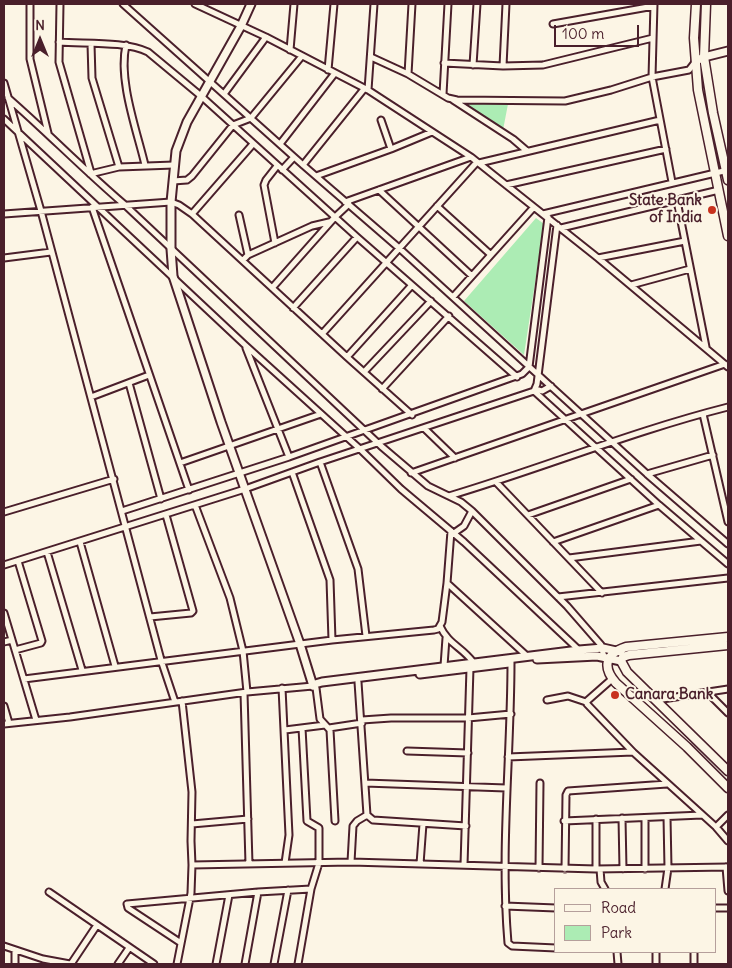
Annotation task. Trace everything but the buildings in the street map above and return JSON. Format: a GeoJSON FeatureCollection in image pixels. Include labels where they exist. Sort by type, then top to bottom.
{"type":"FeatureCollection","features":[{"type":"Feature","properties":{"kind":"main road"},"geometry":{"type":"LineString","coordinates":[[251,4],[241,26],[201,96],[176,151],[171,202],[173,276],[229,446],[315,687]]}},
{"type":"Feature","properties":{"kind":"main road"},"geometry":{"type":"LineString","coordinates":[[696,4],[694,38],[698,90],[728,236]]}},
{"type":"Feature","properties":{"kind":"main road"},"geometry":{"type":"LineString","coordinates":[[706,4],[704,57],[713,113],[728,180]]}},
{"type":"Feature","properties":{"kind":"main road"},"geometry":{"type":"LineString","coordinates":[[696,61],[728,51]]}},
{"type":"Feature","properties":{"kind":"main road"},"geometry":{"type":"LineString","coordinates":[[728,637],[626,647],[616,650],[607,658],[607,668],[612,679],[728,788]]}},
{"type":"Feature","properties":{"kind":"main road"},"geometry":{"type":"LineString","coordinates":[[621,661],[622,657],[629,655],[728,645]]}},
{"type":"Feature","properties":{"kind":"main road"},"geometry":{"type":"LineString","coordinates":[[315,687],[579,650],[603,648],[629,655]]}},
{"type":"Feature","properties":{"kind":"main road"},"geometry":{"type":"LineString","coordinates":[[315,687],[315,684],[322,682],[444,666],[584,656],[607,658],[621,661],[627,672],[728,771]]}},
{"type":"Feature","properties":{"kind":"street"},"geometry":{"type":"LineString","coordinates":[[30,4],[30,59],[48,133]]}},
{"type":"Feature","properties":{"kind":"street"},"geometry":{"type":"LineString","coordinates":[[60,4],[60,65],[90,174]]}},
{"type":"Feature","properties":{"kind":"street"},"geometry":{"type":"LineString","coordinates":[[123,4],[399,248],[647,474],[728,544]]}},
{"type":"Feature","properties":{"kind":"street"},"geometry":{"type":"LineString","coordinates":[[195,4],[266,37],[366,89],[471,157],[559,226],[726,366],[411,473]]}},
{"type":"Feature","properties":{"kind":"street"},"geometry":{"type":"LineString","coordinates":[[290,50],[294,4]]}},
{"type":"Feature","properties":{"kind":"street"},"geometry":{"type":"LineString","coordinates":[[328,70],[334,4]]}},
{"type":"Feature","properties":{"kind":"street"},"geometry":{"type":"LineString","coordinates":[[304,165],[366,89],[371,57],[374,4]]}},
{"type":"Feature","properties":{"kind":"street"},"geometry":{"type":"LineString","coordinates":[[408,74],[412,4]]}},
{"type":"Feature","properties":{"kind":"street"},"geometry":{"type":"LineString","coordinates":[[443,94],[448,4]]}},
{"type":"Feature","properties":{"kind":"street"},"geometry":{"type":"LineString","coordinates":[[474,65],[476,4]]}},
{"type":"Feature","properties":{"kind":"street"},"geometry":{"type":"LineString","coordinates":[[503,66],[506,4]]}},
{"type":"Feature","properties":{"kind":"street"},"geometry":{"type":"LineString","coordinates":[[553,24],[654,5],[652,78],[672,182]]}},
{"type":"Feature","properties":{"kind":"street"},"geometry":{"type":"LineString","coordinates":[[224,94],[266,37]]}},
{"type":"Feature","properties":{"kind":"street"},"geometry":{"type":"LineString","coordinates":[[444,63],[503,66],[542,65],[653,38]]}},
{"type":"Feature","properties":{"kind":"street"},"geometry":{"type":"LineString","coordinates":[[59,42],[126,45],[148,52],[201,96],[356,237],[517,377]]}},
{"type":"Feature","properties":{"kind":"street"},"geometry":{"type":"LineString","coordinates":[[91,44],[92,78],[119,168]]}},
{"type":"Feature","properties":{"kind":"street"},"geometry":{"type":"LineString","coordinates":[[126,45],[124,64],[126,83],[145,165]]}},
{"type":"Feature","properties":{"kind":"street"},"geometry":{"type":"LineString","coordinates":[[173,182],[187,180],[192,176],[233,125],[251,118],[302,56]]}},
{"type":"Feature","properties":{"kind":"street"},"geometry":{"type":"LineString","coordinates":[[371,57],[408,74],[453,100],[514,139],[527,151]]}},
{"type":"Feature","properties":{"kind":"street"},"geometry":{"type":"LineString","coordinates":[[453,100],[565,101],[689,70],[696,61]]}},
{"type":"Feature","properties":{"kind":"street"},"geometry":{"type":"LineString","coordinates":[[280,144],[335,73]]}},
{"type":"Feature","properties":{"kind":"street"},"geometry":{"type":"LineString","coordinates":[[4,82],[41,210],[161,660],[175,702]]}},
{"type":"Feature","properties":{"kind":"street"},"geometry":{"type":"LineString","coordinates":[[8,98],[48,133],[411,473],[428,486],[461,502],[472,511],[558,597],[603,648],[607,658]]}},
{"type":"Feature","properties":{"kind":"street"},"geometry":{"type":"LineString","coordinates":[[4,119],[95,207],[173,276],[401,489],[453,532],[584,656]]}},
{"type":"Feature","properties":{"kind":"street"},"geometry":{"type":"LineString","coordinates":[[381,120],[391,149]]}},
{"type":"Feature","properties":{"kind":"street"},"geometry":{"type":"LineString","coordinates":[[322,334],[478,163],[660,120]]}},
{"type":"Feature","properties":{"kind":"street"},"geometry":{"type":"LineString","coordinates":[[316,176],[432,132]]}},
{"type":"Feature","properties":{"kind":"street"},"geometry":{"type":"LineString","coordinates":[[192,214],[253,144]]}},
{"type":"Feature","properties":{"kind":"street"},"geometry":{"type":"LineString","coordinates":[[506,185],[666,150]]}},
{"type":"Feature","properties":{"kind":"street"},"geometry":{"type":"LineString","coordinates":[[275,243],[264,185],[266,180],[294,157]]}},
{"type":"Feature","properties":{"kind":"street"},"geometry":{"type":"LineString","coordinates":[[272,288],[347,203],[471,157]]}},
{"type":"Feature","properties":{"kind":"street"},"geometry":{"type":"LineString","coordinates":[[90,174],[145,165],[174,165]]}},
{"type":"Feature","properties":{"kind":"street"},"geometry":{"type":"LineString","coordinates":[[545,216],[672,182],[727,170]]}},
{"type":"Feature","properties":{"kind":"street"},"geometry":{"type":"LineString","coordinates":[[379,190],[472,276]]}},
{"type":"Feature","properties":{"kind":"street"},"geometry":{"type":"LineString","coordinates":[[559,226],[677,201],[719,190]]}},
{"type":"Feature","properties":{"kind":"street"},"geometry":{"type":"LineString","coordinates":[[677,201],[706,348]]}},
{"type":"Feature","properties":{"kind":"street"},"geometry":{"type":"LineString","coordinates":[[4,214],[171,202],[179,205],[192,214],[412,415]]}},
{"type":"Feature","properties":{"kind":"street"},"geometry":{"type":"LineString","coordinates":[[437,206],[490,254]]}},
{"type":"Feature","properties":{"kind":"street"},"geometry":{"type":"LineString","coordinates":[[95,207],[149,375],[189,490]]}},
{"type":"Feature","properties":{"kind":"street"},"geometry":{"type":"LineString","coordinates":[[453,297],[534,207]]}},
{"type":"Feature","properties":{"kind":"street"},"geometry":{"type":"LineString","coordinates":[[240,214],[248,255]]}},
{"type":"Feature","properties":{"kind":"street"},"geometry":{"type":"LineString","coordinates":[[122,511],[240,474],[412,415],[525,373],[529,367],[545,216]]}},
{"type":"Feature","properties":{"kind":"street"},"geometry":{"type":"LineString","coordinates":[[243,260],[248,255],[275,243],[316,225],[329,222]]}},
{"type":"Feature","properties":{"kind":"street"},"geometry":{"type":"LineString","coordinates":[[535,390],[559,226]]}},
{"type":"Feature","properties":{"kind":"street"},"geometry":{"type":"LineString","coordinates":[[293,308],[356,237]]}},
{"type":"Feature","properties":{"kind":"street"},"geometry":{"type":"LineString","coordinates":[[598,258],[685,241]]}},
{"type":"Feature","properties":{"kind":"street"},"geometry":{"type":"LineString","coordinates":[[4,258],[51,252]]}},
{"type":"Feature","properties":{"kind":"street"},"geometry":{"type":"LineString","coordinates":[[631,286],[690,268]]}},
{"type":"Feature","properties":{"kind":"street"},"geometry":{"type":"LineString","coordinates":[[347,357],[412,285]]}},
{"type":"Feature","properties":{"kind":"street"},"geometry":{"type":"LineString","coordinates":[[364,372],[431,301]]}},
{"type":"Feature","properties":{"kind":"street"},"geometry":{"type":"LineString","coordinates":[[382,389],[449,316]]}},
{"type":"Feature","properties":{"kind":"street"},"geometry":{"type":"LineString","coordinates":[[697,340],[703,332]]}},
{"type":"Feature","properties":{"kind":"street"},"geometry":{"type":"LineString","coordinates":[[245,345],[289,457]]}},
{"type":"Feature","properties":{"kind":"street"},"geometry":{"type":"LineString","coordinates":[[91,397],[149,375]]}},
{"type":"Feature","properties":{"kind":"street"},"geometry":{"type":"LineString","coordinates":[[129,383],[161,499]]}},
{"type":"Feature","properties":{"kind":"street"},"geometry":{"type":"LineString","coordinates":[[4,565],[127,528],[551,386]]}},
{"type":"Feature","properties":{"kind":"street"},"geometry":{"type":"LineString","coordinates":[[535,390],[565,420],[659,505],[728,564]]}},
{"type":"Feature","properties":{"kind":"street"},"geometry":{"type":"LineString","coordinates":[[449,496],[496,482],[611,441],[728,407]]}},
{"type":"Feature","properties":{"kind":"street"},"geometry":{"type":"LineString","coordinates":[[180,463],[321,414]]}},
{"type":"Feature","properties":{"kind":"street"},"geometry":{"type":"LineString","coordinates":[[703,414],[728,522]]}},
{"type":"Feature","properties":{"kind":"street"},"geometry":{"type":"LineString","coordinates":[[424,428],[455,458]]}},
{"type":"Feature","properties":{"kind":"street"},"geometry":{"type":"LineString","coordinates":[[647,474],[713,455]]}},
{"type":"Feature","properties":{"kind":"street"},"geometry":{"type":"LineString","coordinates":[[320,462],[358,569],[366,636]]}},
{"type":"Feature","properties":{"kind":"street"},"geometry":{"type":"LineString","coordinates":[[292,472],[330,580],[332,640]]}},
{"type":"Feature","properties":{"kind":"street"},"geometry":{"type":"LineString","coordinates":[[4,512],[114,479]]}},
{"type":"Feature","properties":{"kind":"street"},"geometry":{"type":"LineString","coordinates":[[528,515],[631,479]]}},
{"type":"Feature","properties":{"kind":"street"},"geometry":{"type":"LineString","coordinates":[[496,482],[602,593]]}},
{"type":"Feature","properties":{"kind":"street"},"geometry":{"type":"LineString","coordinates":[[195,505],[227,586],[243,651],[249,864]]}},
{"type":"Feature","properties":{"kind":"street"},"geometry":{"type":"LineString","coordinates":[[553,542],[659,505]]}},
{"type":"Feature","properties":{"kind":"street"},"geometry":{"type":"LineString","coordinates":[[453,532],[464,526],[472,511]]}},
{"type":"Feature","properties":{"kind":"street"},"geometry":{"type":"LineString","coordinates":[[150,617],[191,613],[193,611],[166,515]]}},
{"type":"Feature","properties":{"kind":"street"},"geometry":{"type":"LineString","coordinates":[[453,532],[440,626],[446,638],[465,651],[472,665],[468,718],[464,865]]}},
{"type":"Feature","properties":{"kind":"street"},"geometry":{"type":"LineString","coordinates":[[569,558],[701,541]]}},
{"type":"Feature","properties":{"kind":"street"},"geometry":{"type":"LineString","coordinates":[[80,542],[115,666]]}},
{"type":"Feature","properties":{"kind":"street"},"geometry":{"type":"LineString","coordinates":[[47,552],[82,670]]}},
{"type":"Feature","properties":{"kind":"street"},"geometry":{"type":"LineString","coordinates":[[15,650],[41,643],[42,641],[18,561]]}},
{"type":"Feature","properties":{"kind":"street"},"geometry":{"type":"LineString","coordinates":[[558,597],[728,578]]}},
{"type":"Feature","properties":{"kind":"street"},"geometry":{"type":"LineString","coordinates":[[447,582],[526,656]]}},
{"type":"Feature","properties":{"kind":"street"},"geometry":{"type":"LineString","coordinates":[[4,613],[36,720]]}},
{"type":"Feature","properties":{"kind":"street"},"geometry":{"type":"LineString","coordinates":[[24,678],[366,636],[434,630],[440,626]]}},
{"type":"Feature","properties":{"kind":"street"},"geometry":{"type":"LineString","coordinates":[[444,666],[446,638]]}},
{"type":"Feature","properties":{"kind":"street"},"geometry":{"type":"LineString","coordinates":[[4,642],[12,640]]}},
{"type":"Feature","properties":{"kind":"street"},"geometry":{"type":"LineString","coordinates":[[511,662],[504,867],[504,906],[508,944],[554,948]]}},
{"type":"Feature","properties":{"kind":"street"},"geometry":{"type":"LineString","coordinates":[[586,702],[612,679]]}},
{"type":"Feature","properties":{"kind":"street"},"geometry":{"type":"LineString","coordinates":[[358,682],[367,815],[373,820],[466,826]]}},
{"type":"Feature","properties":{"kind":"street"},"geometry":{"type":"LineString","coordinates":[[4,706],[6,724],[282,688],[315,687],[320,720],[327,726],[335,821]]}},
{"type":"Feature","properties":{"kind":"street"},"geometry":{"type":"LineString","coordinates":[[282,688],[289,835],[285,863]]}},
{"type":"Feature","properties":{"kind":"street"},"geometry":{"type":"LineString","coordinates":[[656,700],[728,689]]}},
{"type":"Feature","properties":{"kind":"street"},"geometry":{"type":"LineString","coordinates":[[707,692],[728,713]]}},
{"type":"Feature","properties":{"kind":"street"},"geometry":{"type":"LineString","coordinates":[[547,700],[568,696],[586,702],[633,752],[716,827],[728,841]]}},
{"type":"Feature","properties":{"kind":"street"},"geometry":{"type":"LineString","coordinates":[[177,964],[190,898],[192,865],[192,792],[182,701]]}},
{"type":"Feature","properties":{"kind":"street"},"geometry":{"type":"LineString","coordinates":[[285,730],[391,718],[468,718],[510,714]]}},
{"type":"Feature","properties":{"kind":"street"},"geometry":{"type":"LineString","coordinates":[[298,964],[311,890],[319,863],[319,827],[307,821],[302,728]]}},
{"type":"Feature","properties":{"kind":"street"},"geometry":{"type":"LineString","coordinates":[[408,751],[468,753]]}},
{"type":"Feature","properties":{"kind":"street"},"geometry":{"type":"LineString","coordinates":[[508,757],[633,752]]}},
{"type":"Feature","properties":{"kind":"street"},"geometry":{"type":"LineString","coordinates":[[365,783],[506,788]]}},
{"type":"Feature","properties":{"kind":"street"},"geometry":{"type":"LineString","coordinates":[[539,868],[540,783]]}},
{"type":"Feature","properties":{"kind":"street"},"geometry":{"type":"LineString","coordinates":[[565,869],[564,821],[568,791],[667,784]]}},
{"type":"Feature","properties":{"kind":"street"},"geometry":{"type":"LineString","coordinates":[[351,862],[353,826],[367,815]]}},
{"type":"Feature","properties":{"kind":"street"},"geometry":{"type":"LineString","coordinates":[[564,821],[702,815]]}},
{"type":"Feature","properties":{"kind":"street"},"geometry":{"type":"LineString","coordinates":[[716,827],[728,815]]}},
{"type":"Feature","properties":{"kind":"street"},"geometry":{"type":"LineString","coordinates":[[665,888],[668,868],[666,817]]}},
{"type":"Feature","properties":{"kind":"street"},"geometry":{"type":"LineString","coordinates":[[622,818],[623,869]]}},
{"type":"Feature","properties":{"kind":"street"},"geometry":{"type":"LineString","coordinates":[[645,818],[645,868]]}},
{"type":"Feature","properties":{"kind":"street"},"geometry":{"type":"LineString","coordinates":[[192,824],[248,819]]}},
{"type":"Feature","properties":{"kind":"street"},"geometry":{"type":"LineString","coordinates":[[596,819],[598,869],[604,888]]}},
{"type":"Feature","properties":{"kind":"street"},"geometry":{"type":"LineString","coordinates":[[420,864],[424,824]]}},
{"type":"Feature","properties":{"kind":"street"},"geometry":{"type":"LineString","coordinates":[[192,865],[351,862],[565,869],[727,867],[728,891]]}},
{"type":"Feature","properties":{"kind":"street"},"geometry":{"type":"LineString","coordinates":[[274,964],[288,890]]}},
{"type":"Feature","properties":{"kind":"street"},"geometry":{"type":"LineString","coordinates":[[181,943],[128,908],[127,904],[258,892],[311,890]]}},
{"type":"Feature","properties":{"kind":"street"},"geometry":{"type":"LineString","coordinates":[[49,892],[153,964]]}},
{"type":"Feature","properties":{"kind":"street"},"geometry":{"type":"LineString","coordinates":[[245,964],[258,892]]}},
{"type":"Feature","properties":{"kind":"street"},"geometry":{"type":"LineString","coordinates":[[216,964],[229,895]]}},
{"type":"Feature","properties":{"kind":"street"},"geometry":{"type":"LineString","coordinates":[[504,906],[554,908]]}},
{"type":"Feature","properties":{"kind":"street"},"geometry":{"type":"LineString","coordinates":[[4,946],[43,961],[70,964],[97,925]]}},
{"type":"Feature","properties":{"kind":"street"},"geometry":{"type":"LineString","coordinates":[[118,964],[129,948]]}},
{"type":"Feature","properties":{"kind":"street"},"geometry":{"type":"LineString","coordinates":[[15,950],[15,964]]}},
{"type":"Feature","properties":{"kind":"green space"},"geometry":{"type":"Polygon","coordinates":[[[463,102],[508,104],[503,130],[463,102]]]}},
{"type":"Feature","properties":{"kind":"green space"},"geometry":{"type":"Polygon","coordinates":[[[536,218],[544,224],[524,355],[464,301],[536,218]]]}},
{"type":"Feature","properties":{"kind":"place","name":"State Bank of India"},"geometry":{"type":"Point","coordinates":[712,210]}},
{"type":"Feature","properties":{"kind":"place","name":"Canara Bank"},"geometry":{"type":"Point","coordinates":[615,695]}}]}
